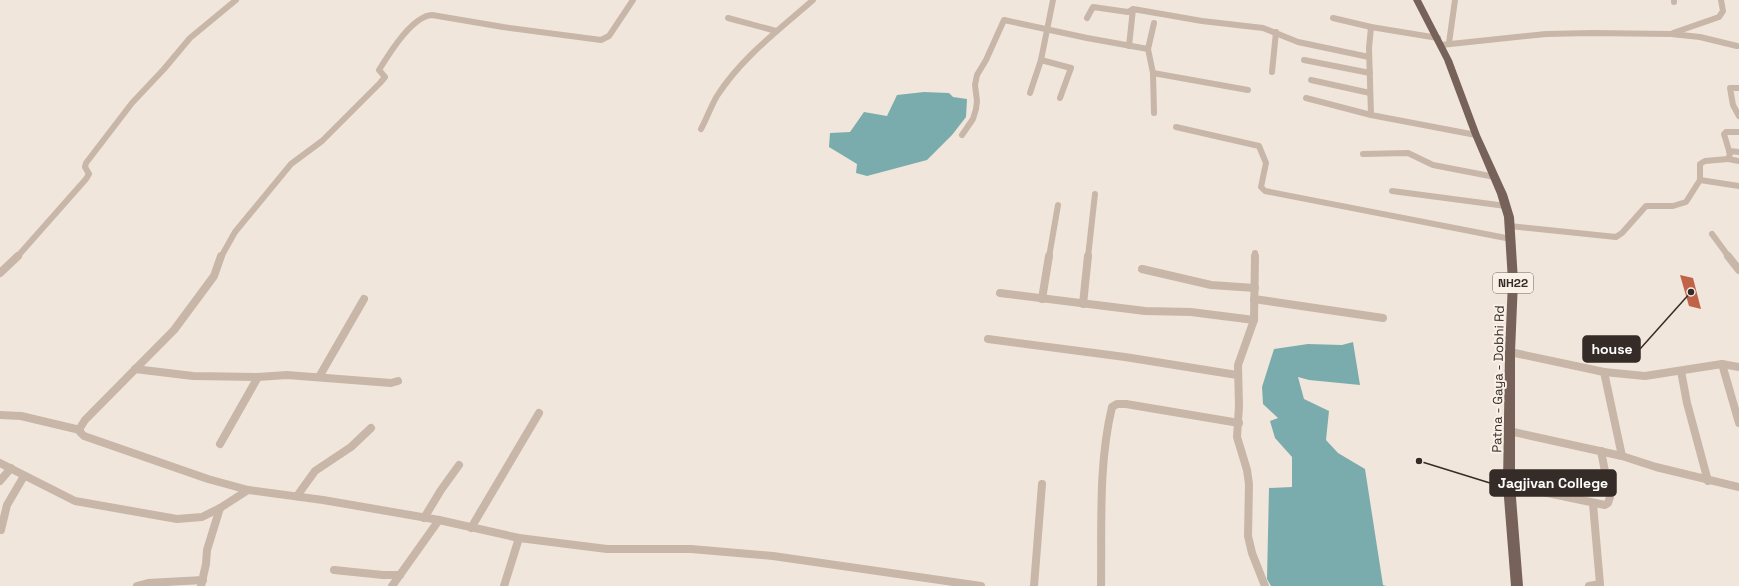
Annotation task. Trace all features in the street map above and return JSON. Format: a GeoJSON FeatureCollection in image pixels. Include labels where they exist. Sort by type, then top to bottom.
{"type":"FeatureCollection","features":[{"type":"Feature","properties":{"kind":"main road","name":"Patna - Gaya - Dobhi Rd"},"geometry":{"type":"LineString","coordinates":[[1417,0],[1443,42],[1476,135],[1506,206],[1510,226],[1513,281],[1510,352],[1509,485],[1517,586]]}},
{"type":"Feature","properties":{"kind":"street"},"geometry":{"type":"LineString","coordinates":[[0,272],[26,248],[86,179],[89,174],[85,167],[86,163],[132,103],[164,69],[190,38],[236,0]]}},
{"type":"Feature","properties":{"kind":"street"},"geometry":{"type":"LineString","coordinates":[[80,430],[85,420],[174,330],[214,276],[220,258],[235,232],[268,190],[291,164],[322,141],[385,77],[379,70],[410,29],[420,19],[424,16],[432,15],[502,27],[601,40],[609,36],[633,0]]}},
{"type":"Feature","properties":{"kind":"street"},"geometry":{"type":"LineString","coordinates":[[701,129],[722,90],[739,68],[776,31],[813,0]]}},
{"type":"Feature","properties":{"kind":"street"},"geometry":{"type":"LineString","coordinates":[[1030,93],[1041,60],[1053,0]]}},
{"type":"Feature","properties":{"kind":"street"},"geometry":{"type":"LineString","coordinates":[[1443,42],[1450,29],[1455,0]]}},
{"type":"Feature","properties":{"kind":"street"},"geometry":{"type":"LineString","coordinates":[[1671,34],[1717,19],[1722,11],[1721,0]]}},
{"type":"Feature","properties":{"kind":"street"},"geometry":{"type":"LineString","coordinates":[[1087,18],[1093,7],[1128,12],[1132,10],[1202,21],[1263,28],[1298,42],[1369,57]]}},
{"type":"Feature","properties":{"kind":"street"},"geometry":{"type":"LineString","coordinates":[[1129,46],[1132,10]]}},
{"type":"Feature","properties":{"kind":"street"},"geometry":{"type":"LineString","coordinates":[[728,18],[776,31]]}},
{"type":"Feature","properties":{"kind":"street"},"geometry":{"type":"LineString","coordinates":[[1333,18],[1443,42],[1546,34],[1671,34],[1700,37],[1737,46]]}},
{"type":"Feature","properties":{"kind":"street"},"geometry":{"type":"LineString","coordinates":[[962,135],[973,119],[976,108],[977,101],[975,84],[977,74],[986,60],[1002,21],[1008,20],[1046,30],[1148,49]]}},
{"type":"Feature","properties":{"kind":"street"},"geometry":{"type":"LineString","coordinates":[[1154,23],[1148,49],[1153,73],[1154,113]]}},
{"type":"Feature","properties":{"kind":"street"},"geometry":{"type":"LineString","coordinates":[[1371,27],[1369,57],[1371,115]]}},
{"type":"Feature","properties":{"kind":"street"},"geometry":{"type":"LineString","coordinates":[[1272,72],[1276,32]]}},
{"type":"Feature","properties":{"kind":"street"},"geometry":{"type":"LineString","coordinates":[[1041,60],[1071,68],[1060,98]]}},
{"type":"Feature","properties":{"kind":"street"},"geometry":{"type":"LineString","coordinates":[[1304,60],[1370,73]]}},
{"type":"Feature","properties":{"kind":"street"},"geometry":{"type":"LineString","coordinates":[[1153,73],[1248,90]]}},
{"type":"Feature","properties":{"kind":"street"},"geometry":{"type":"LineString","coordinates":[[1311,80],[1370,93]]}},
{"type":"Feature","properties":{"kind":"street"},"geometry":{"type":"LineString","coordinates":[[1739,88],[1730,88],[1734,105],[1739,116]]}},
{"type":"Feature","properties":{"kind":"street"},"geometry":{"type":"LineString","coordinates":[[1306,98],[1371,115],[1476,135]]}},
{"type":"Feature","properties":{"kind":"street"},"geometry":{"type":"LineString","coordinates":[[1176,127],[1259,146],[1265,160],[1261,187],[1265,191],[1511,240]]}},
{"type":"Feature","properties":{"kind":"street"},"geometry":{"type":"LineString","coordinates":[[1728,159],[1730,157],[1724,134],[1726,132],[1739,132]]}},
{"type":"Feature","properties":{"kind":"street"},"geometry":{"type":"LineString","coordinates":[[1729,151],[1739,152]]}},
{"type":"Feature","properties":{"kind":"street"},"geometry":{"type":"LineString","coordinates":[[1363,154],[1408,153],[1433,165],[1495,177]]}},
{"type":"Feature","properties":{"kind":"street"},"geometry":{"type":"LineString","coordinates":[[1510,226],[1616,237],[1622,233],[1646,206],[1673,206],[1686,202],[1700,180],[1700,164],[1702,162],[1728,159],[1739,161]]}},
{"type":"Feature","properties":{"kind":"street"},"geometry":{"type":"LineString","coordinates":[[1700,180],[1739,186]]}},
{"type":"Feature","properties":{"kind":"street"},"geometry":{"type":"LineString","coordinates":[[1392,191],[1506,206]]}},
{"type":"Feature","properties":{"kind":"street"},"geometry":{"type":"LineString","coordinates":[[1083,304],[1095,194]]}},
{"type":"Feature","properties":{"kind":"street"},"geometry":{"type":"LineString","coordinates":[[1042,299],[1058,205]]}},
{"type":"Feature","properties":{"kind":"street"},"geometry":{"type":"LineString","coordinates":[[1712,234],[1739,270]]}},
{"type":"Feature","properties":{"kind":"street"},"geometry":{"type":"LineString","coordinates":[[1255,253],[1254,320],[1238,361],[1238,442],[1247,464],[1249,484],[1248,536],[1252,553],[1265,586]]}},
{"type":"Feature","properties":{"kind":"street"},"geometry":{"type":"LineString","coordinates":[[1142,269],[1211,285],[1255,288]]}},
{"type":"Feature","properties":{"kind":"street"},"geometry":{"type":"LineString","coordinates":[[1000,293],[1145,311],[1191,312],[1254,320]]}},
{"type":"Feature","properties":{"kind":"street"},"geometry":{"type":"LineString","coordinates":[[319,377],[364,299]]}},
{"type":"Feature","properties":{"kind":"street"},"geometry":{"type":"LineString","coordinates":[[1254,299],[1383,318]]}},
{"type":"Feature","properties":{"kind":"street"},"geometry":{"type":"LineString","coordinates":[[988,339],[1125,357],[1237,375]]}},
{"type":"Feature","properties":{"kind":"street"},"geometry":{"type":"LineString","coordinates":[[1510,352],[1604,372],[1644,376],[1722,364],[1739,367]]}},
{"type":"Feature","properties":{"kind":"street"},"geometry":{"type":"LineString","coordinates":[[1722,364],[1739,423]]}},
{"type":"Feature","properties":{"kind":"street"},"geometry":{"type":"LineString","coordinates":[[135,369],[192,376],[258,377],[287,375],[391,383],[398,381]]}},
{"type":"Feature","properties":{"kind":"street"},"geometry":{"type":"LineString","coordinates":[[1681,371],[1687,403],[1708,481]]}},
{"type":"Feature","properties":{"kind":"street"},"geometry":{"type":"LineString","coordinates":[[1604,372],[1622,456]]}},
{"type":"Feature","properties":{"kind":"street"},"geometry":{"type":"LineString","coordinates":[[220,444],[258,377]]}},
{"type":"Feature","properties":{"kind":"street"},"geometry":{"type":"LineString","coordinates":[[1101,586],[1103,465],[1106,432],[1112,407],[1118,404],[1126,404],[1239,423]]}},
{"type":"Feature","properties":{"kind":"street"},"geometry":{"type":"LineString","coordinates":[[471,528],[539,413]]}},
{"type":"Feature","properties":{"kind":"street"},"geometry":{"type":"LineString","coordinates":[[0,415],[21,416],[80,430],[84,436],[208,479],[248,490],[297,496],[439,520],[520,538],[607,549],[690,549],[773,556],[982,586]]}},
{"type":"Feature","properties":{"kind":"street"},"geometry":{"type":"LineString","coordinates":[[297,496],[315,471],[351,447],[371,428]]}},
{"type":"Feature","properties":{"kind":"street"},"geometry":{"type":"LineString","coordinates":[[1509,431],[1622,456],[1708,481],[1739,487]]}},
{"type":"Feature","properties":{"kind":"street"},"geometry":{"type":"LineString","coordinates":[[1509,485],[1592,504],[1605,505],[1608,503],[1610,497],[1601,451]]}},
{"type":"Feature","properties":{"kind":"street"},"geometry":{"type":"LineString","coordinates":[[0,463],[75,501],[177,519],[202,517],[220,508],[248,490]]}},
{"type":"Feature","properties":{"kind":"street"},"geometry":{"type":"LineString","coordinates":[[424,518],[459,465]]}},
{"type":"Feature","properties":{"kind":"street"},"geometry":{"type":"LineString","coordinates":[[0,481],[11,468]]}},
{"type":"Feature","properties":{"kind":"street"},"geometry":{"type":"LineString","coordinates":[[1,530],[7,505],[24,476]]}},
{"type":"Feature","properties":{"kind":"street"},"geometry":{"type":"LineString","coordinates":[[1034,586],[1042,484]]}},
{"type":"Feature","properties":{"kind":"street"},"geometry":{"type":"LineString","coordinates":[[1589,586],[1600,584],[1592,504]]}},
{"type":"Feature","properties":{"kind":"street"},"geometry":{"type":"LineString","coordinates":[[137,586],[148,583],[202,583],[207,550],[220,508]]}},
{"type":"Feature","properties":{"kind":"street"},"geometry":{"type":"LineString","coordinates":[[392,586],[439,520]]}},
{"type":"Feature","properties":{"kind":"street"},"geometry":{"type":"LineString","coordinates":[[504,586],[520,538]]}},
{"type":"Feature","properties":{"kind":"street"},"geometry":{"type":"LineString","coordinates":[[334,570],[382,575],[400,575]]}},
{"type":"Feature","properties":{"kind":"water"},"geometry":{"type":"Polygon","coordinates":[[[924,92],[949,93],[953,97],[967,99],[966,117],[952,135],[927,160],[867,176],[856,173],[857,164],[829,147],[830,133],[850,132],[864,112],[887,116],[897,95],[924,92]]]}},
{"type":"Feature","properties":{"kind":"water"},"geometry":{"type":"Polygon","coordinates":[[[1353,342],[1360,385],[1309,380],[1298,377],[1304,399],[1329,411],[1326,440],[1338,453],[1365,469],[1383,585],[1386,586],[1271,586],[1267,579],[1269,488],[1292,487],[1292,457],[1275,438],[1270,421],[1278,418],[1263,404],[1262,387],[1274,349],[1308,344],[1342,345],[1353,342]]]}},
{"type":"Feature","properties":{"kind":"building"},"geometry":{"type":"Polygon","coordinates":[[[1680,275],[1693,278],[1701,309],[1689,306],[1680,275]]]}},
{"type":"Feature","properties":{"kind":"place","name":"house"},"geometry":{"type":"Point","coordinates":[1691,292]}},
{"type":"Feature","properties":{"kind":"place","name":"Jagjivan College"},"geometry":{"type":"Point","coordinates":[1419,461]}}]}
